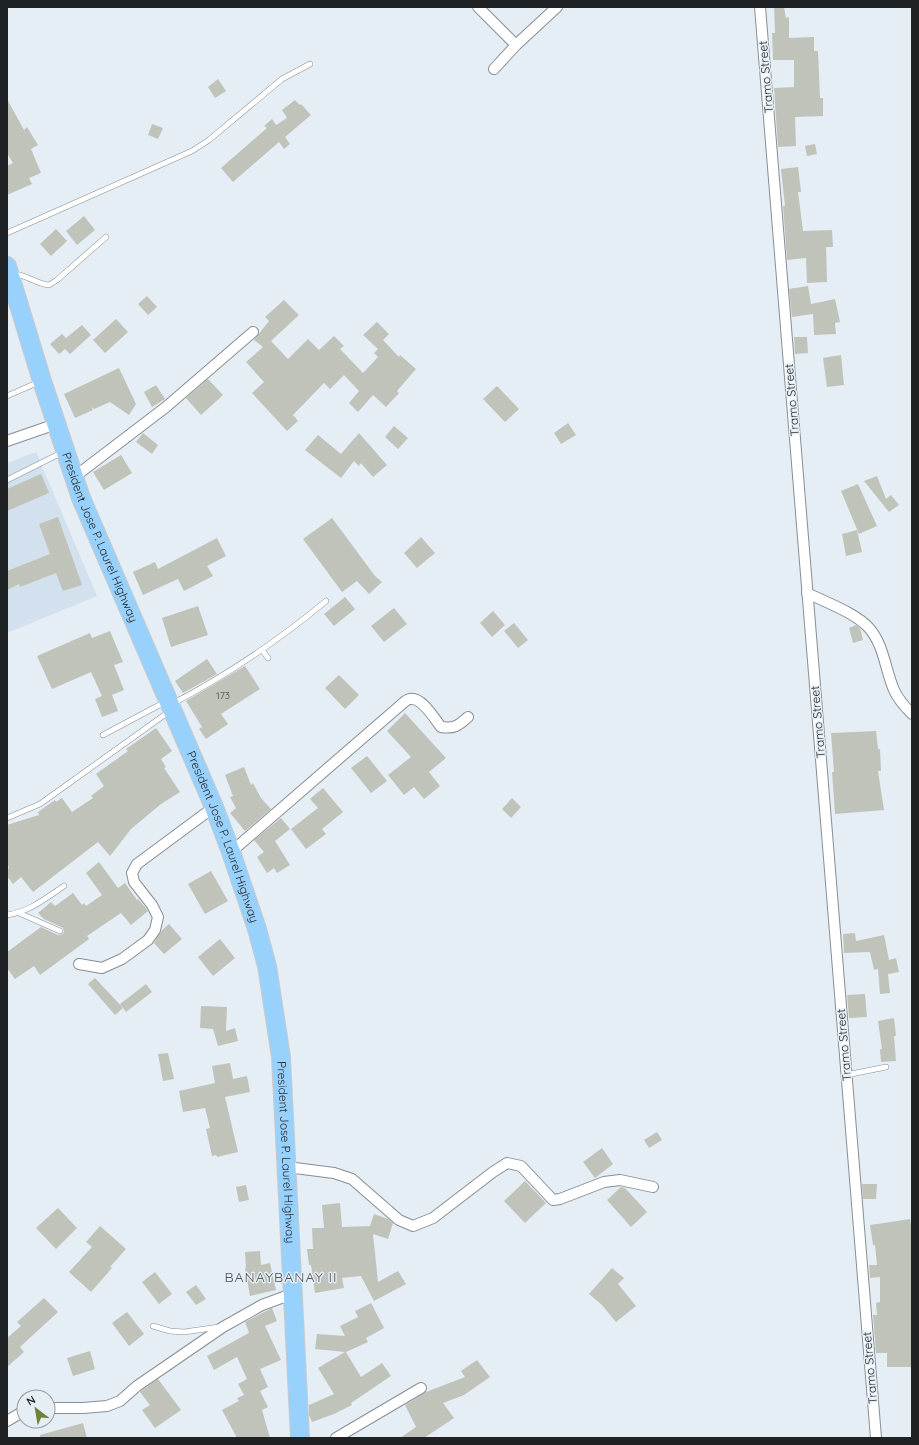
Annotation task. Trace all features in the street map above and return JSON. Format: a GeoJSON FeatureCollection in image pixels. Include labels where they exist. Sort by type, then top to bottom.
{"type":"FeatureCollection","features":[{"type":"Feature","properties":{"kind":"highway","name":"President Jose P. Laurel Highway"},"geometry":{"type":"LineString","coordinates":[[8,270],[73,478],[214,807],[257,929],[266,966],[281,1057],[300,1438]]}},
{"type":"Feature","properties":{"kind":"street"},"geometry":{"type":"LineString","coordinates":[[478,7],[516,45]]}},
{"type":"Feature","properties":{"kind":"street"},"geometry":{"type":"LineString","coordinates":[[494,69],[516,45],[557,7]]}},
{"type":"Feature","properties":{"kind":"street","name":"Tramo Street"},"geometry":{"type":"LineString","coordinates":[[760,7],[876,1438]]}},
{"type":"Feature","properties":{"kind":"street"},"geometry":{"type":"LineString","coordinates":[[73,478],[166,407],[253,332]]}},
{"type":"Feature","properties":{"kind":"street"},"geometry":{"type":"LineString","coordinates":[[7,441],[56,424]]}},
{"type":"Feature","properties":{"kind":"street"},"geometry":{"type":"LineString","coordinates":[[807,593],[857,618],[868,628],[877,640],[894,690],[905,707],[912,714]]}},
{"type":"Feature","properties":{"kind":"street"},"geometry":{"type":"LineString","coordinates":[[231,852],[402,704],[410,699],[416,700],[423,704],[440,727],[450,728],[459,725],[468,717]]}},
{"type":"Feature","properties":{"kind":"street"},"geometry":{"type":"LineString","coordinates":[[79,964],[102,968],[122,959],[148,940],[155,930],[158,917],[152,905],[134,882],[132,873],[137,864],[214,807]]}},
{"type":"Feature","properties":{"kind":"street"},"geometry":{"type":"LineString","coordinates":[[287,1167],[334,1172],[352,1179],[399,1220],[413,1226],[433,1218],[507,1163],[521,1166],[553,1200],[560,1199],[604,1182],[620,1180],[654,1187]]}},
{"type":"Feature","properties":{"kind":"street"},"geometry":{"type":"LineString","coordinates":[[56,1408],[107,1406],[120,1401],[137,1386],[223,1326],[262,1305],[292,1294]]}},
{"type":"Feature","properties":{"kind":"street"},"geometry":{"type":"LineString","coordinates":[[336,1438],[421,1388]]}},
{"type":"Feature","properties":{"kind":"street"},"geometry":{"type":"LineString","coordinates":[[7,1421],[16,1416]]}},
{"type":"Feature","properties":{"kind":"lane"},"geometry":{"type":"LineString","coordinates":[[7,233],[192,151],[209,140],[282,79],[310,64]]}},
{"type":"Feature","properties":{"kind":"lane"},"geometry":{"type":"LineString","coordinates":[[8,270],[41,284],[49,285],[57,280],[106,237]]}},
{"type":"Feature","properties":{"kind":"lane"},"geometry":{"type":"LineString","coordinates":[[7,396],[42,381]]}},
{"type":"Feature","properties":{"kind":"lane"},"geometry":{"type":"LineString","coordinates":[[7,480],[64,452]]}},
{"type":"Feature","properties":{"kind":"lane"},"geometry":{"type":"LineString","coordinates":[[103,736],[171,705],[235,668],[262,650],[326,601]]}},
{"type":"Feature","properties":{"kind":"lane"},"geometry":{"type":"LineString","coordinates":[[262,650],[268,658]]}},
{"type":"Feature","properties":{"kind":"lane"},"geometry":{"type":"LineString","coordinates":[[7,818],[40,804],[171,705]]}},
{"type":"Feature","properties":{"kind":"lane"},"geometry":{"type":"LineString","coordinates":[[7,915],[19,913],[31,908],[64,886]]}},
{"type":"Feature","properties":{"kind":"lane"},"geometry":{"type":"LineString","coordinates":[[19,913],[60,932]]}},
{"type":"Feature","properties":{"kind":"lane"},"geometry":{"type":"LineString","coordinates":[[846,1075],[886,1067]]}},
{"type":"Feature","properties":{"kind":"lane"},"geometry":{"type":"LineString","coordinates":[[153,1326],[170,1331],[184,1332],[223,1326]]}},
{"type":"Feature","properties":{"kind":"shaded area"},"geometry":{"type":"Polygon","coordinates":[[[36,452],[97,596],[7,633],[7,463],[36,452]]]}},
{"type":"Feature","properties":{"kind":"building"},"geometry":{"type":"Polygon","coordinates":[[[774,7],[784,7],[786,18],[789,17],[789,38],[814,37],[814,51],[818,51],[820,98],[823,98],[823,116],[795,117],[796,146],[778,147],[774,88],[794,87],[794,60],[773,60],[772,33],[775,33],[774,7]]]}},
{"type":"Feature","properties":{"kind":"building"},"geometry":{"type":"Polygon","coordinates":[[[218,79],[226,91],[215,98],[208,87],[218,79]]]}},
{"type":"Feature","properties":{"kind":"building"},"geometry":{"type":"Polygon","coordinates":[[[7,99],[24,130],[27,127],[38,145],[31,149],[41,173],[29,178],[32,184],[7,195],[7,166],[13,163],[7,153],[7,99]]]}},
{"type":"Feature","properties":{"kind":"building"},"geometry":{"type":"Polygon","coordinates":[[[295,100],[311,115],[285,137],[290,144],[284,149],[279,142],[233,182],[221,168],[267,128],[264,126],[272,119],[276,125],[287,118],[282,110],[295,100]]]}},
{"type":"Feature","properties":{"kind":"building"},"geometry":{"type":"Polygon","coordinates":[[[152,124],[163,128],[158,139],[148,135],[152,124]]]}},
{"type":"Feature","properties":{"kind":"building"},"geometry":{"type":"Polygon","coordinates":[[[815,144],[817,154],[807,156],[805,146],[815,144]]]}},
{"type":"Feature","properties":{"kind":"building"},"geometry":{"type":"Polygon","coordinates":[[[798,167],[801,192],[798,192],[803,231],[832,230],[833,247],[826,247],[827,282],[807,283],[806,258],[787,260],[783,206],[785,206],[781,169],[798,167]]]}},
{"type":"Feature","properties":{"kind":"building"},"geometry":{"type":"Polygon","coordinates":[[[84,216],[95,230],[77,245],[66,231],[84,216]]]}},
{"type":"Feature","properties":{"kind":"building"},"geometry":{"type":"Polygon","coordinates":[[[56,229],[67,241],[51,256],[40,244],[56,229]]]}},
{"type":"Feature","properties":{"kind":"building"},"geometry":{"type":"Polygon","coordinates":[[[808,286],[811,304],[835,299],[840,322],[835,323],[836,334],[814,335],[813,314],[792,317],[789,289],[808,286]]]}},
{"type":"Feature","properties":{"kind":"building"},"geometry":{"type":"Polygon","coordinates":[[[147,296],[157,307],[148,315],[138,304],[147,296]]]}},
{"type":"Feature","properties":{"kind":"building"},"geometry":{"type":"Polygon","coordinates":[[[284,300],[299,315],[271,341],[288,359],[308,339],[319,350],[334,336],[344,346],[340,349],[363,373],[378,357],[374,353],[378,349],[363,335],[377,322],[389,334],[383,340],[399,357],[400,355],[416,369],[397,391],[399,393],[386,407],[373,395],[358,412],[349,403],[359,391],[344,375],[330,389],[324,383],[293,415],[298,421],[287,431],[252,393],[264,382],[246,362],[263,347],[254,340],[269,321],[265,317],[284,300]]]}},
{"type":"Feature","properties":{"kind":"building"},"geometry":{"type":"Polygon","coordinates":[[[116,319],[128,332],[105,353],[93,340],[116,319]]]}},
{"type":"Feature","properties":{"kind":"building"},"geometry":{"type":"Polygon","coordinates":[[[82,325],[91,335],[70,354],[65,349],[59,354],[50,344],[62,334],[66,338],[82,325]]]}},
{"type":"Feature","properties":{"kind":"building"},"geometry":{"type":"Polygon","coordinates":[[[794,337],[807,337],[808,353],[795,354],[794,337]]]}},
{"type":"Feature","properties":{"kind":"building"},"geometry":{"type":"Polygon","coordinates":[[[841,355],[844,385],[827,387],[823,358],[841,355]]]}},
{"type":"Feature","properties":{"kind":"building"},"geometry":{"type":"Polygon","coordinates":[[[119,368],[136,404],[129,415],[110,402],[94,409],[91,407],[93,410],[75,418],[64,394],[119,368]]]}},
{"type":"Feature","properties":{"kind":"building"},"geometry":{"type":"Polygon","coordinates":[[[208,379],[223,395],[201,415],[186,398],[208,379]]]}},
{"type":"Feature","properties":{"kind":"building"},"geometry":{"type":"Polygon","coordinates":[[[156,385],[165,399],[152,407],[144,392],[156,385]]]}},
{"type":"Feature","properties":{"kind":"building"},"geometry":{"type":"Polygon","coordinates":[[[497,386],[519,409],[505,422],[483,399],[497,386]]]}},
{"type":"Feature","properties":{"kind":"building"},"geometry":{"type":"Polygon","coordinates":[[[568,423],[576,435],[561,444],[554,433],[568,423]]]}},
{"type":"Feature","properties":{"kind":"building"},"geometry":{"type":"Polygon","coordinates":[[[394,426],[408,438],[398,449],[385,437],[394,426]]]}},
{"type":"Feature","properties":{"kind":"building"},"geometry":{"type":"Polygon","coordinates":[[[143,433],[158,445],[152,454],[136,442],[143,433]]]}},
{"type":"Feature","properties":{"kind":"building"},"geometry":{"type":"Polygon","coordinates":[[[359,433],[387,465],[373,477],[361,463],[359,466],[354,461],[341,478],[305,450],[318,435],[341,454],[359,433]]]}},
{"type":"Feature","properties":{"kind":"building"},"geometry":{"type":"Polygon","coordinates":[[[121,455],[132,473],[104,490],[93,472],[121,455]]]}},
{"type":"Feature","properties":{"kind":"building"},"geometry":{"type":"Polygon","coordinates":[[[41,474],[49,493],[7,511],[7,489],[41,474]]]}},
{"type":"Feature","properties":{"kind":"building"},"geometry":{"type":"Polygon","coordinates":[[[877,476],[886,499],[891,495],[899,505],[889,512],[864,481],[877,476]]]}},
{"type":"Feature","properties":{"kind":"building"},"geometry":{"type":"Polygon","coordinates":[[[858,484],[877,526],[859,534],[841,491],[858,484]]]}},
{"type":"Feature","properties":{"kind":"building"},"geometry":{"type":"Polygon","coordinates":[[[58,517],[82,585],[63,591],[56,573],[20,587],[19,584],[7,590],[7,571],[50,554],[39,524],[58,517]]]}},
{"type":"Feature","properties":{"kind":"building"},"geometry":{"type":"Polygon","coordinates":[[[332,518],[375,576],[382,582],[369,594],[357,581],[342,592],[303,539],[332,518]]]}},
{"type":"Feature","properties":{"kind":"building"},"geometry":{"type":"Polygon","coordinates":[[[857,530],[862,552],[846,556],[842,534],[857,530]]]}},
{"type":"Feature","properties":{"kind":"building"},"geometry":{"type":"Polygon","coordinates":[[[421,537],[435,553],[417,568],[404,553],[421,537]]]}},
{"type":"Feature","properties":{"kind":"building"},"geometry":{"type":"Polygon","coordinates":[[[217,538],[226,556],[207,566],[213,576],[184,591],[178,579],[143,595],[133,572],[155,562],[158,569],[217,538]]]}},
{"type":"Feature","properties":{"kind":"building"},"geometry":{"type":"Polygon","coordinates":[[[345,597],[355,609],[334,626],[324,614],[345,597]]]}},
{"type":"Feature","properties":{"kind":"building"},"geometry":{"type":"Polygon","coordinates":[[[198,606],[208,635],[171,647],[162,618],[198,606]]]}},
{"type":"Feature","properties":{"kind":"building"},"geometry":{"type":"Polygon","coordinates":[[[394,608],[407,624],[384,642],[371,626],[394,608]]]}},
{"type":"Feature","properties":{"kind":"building"},"geometry":{"type":"Polygon","coordinates":[[[493,611],[505,625],[492,637],[480,623],[493,611]]]}},
{"type":"Feature","properties":{"kind":"building"},"geometry":{"type":"Polygon","coordinates":[[[514,623],[528,640],[518,648],[504,631],[514,623]]]}},
{"type":"Feature","properties":{"kind":"building"},"geometry":{"type":"Polygon","coordinates":[[[856,625],[860,628],[863,640],[853,643],[849,628],[856,625]]]}},
{"type":"Feature","properties":{"kind":"building"},"geometry":{"type":"Polygon","coordinates":[[[110,631],[123,662],[114,665],[124,690],[112,695],[118,711],[102,717],[95,699],[102,696],[91,672],[52,689],[37,656],[90,633],[92,638],[110,631]]]}},
{"type":"Feature","properties":{"kind":"building"},"geometry":{"type":"Polygon","coordinates":[[[207,659],[217,674],[183,693],[175,681],[207,659]]]}},
{"type":"Feature","properties":{"kind":"building"},"geometry":{"type":"Polygon","coordinates":[[[245,666],[260,689],[221,714],[228,724],[206,739],[199,729],[202,727],[186,701],[245,666]]]}},
{"type":"Feature","properties":{"kind":"building"},"geometry":{"type":"Polygon","coordinates":[[[339,675],[359,695],[345,709],[325,688],[339,675]]]}},
{"type":"Feature","properties":{"kind":"building"},"geometry":{"type":"Polygon","coordinates":[[[405,713],[446,758],[429,772],[440,786],[424,799],[414,787],[404,795],[388,775],[411,757],[387,731],[405,713]]]}},
{"type":"Feature","properties":{"kind":"building"},"geometry":{"type":"Polygon","coordinates":[[[156,728],[172,751],[161,759],[166,767],[164,768],[180,792],[161,804],[131,829],[110,856],[98,842],[33,892],[21,877],[13,884],[7,876],[7,870],[9,868],[7,862],[7,825],[39,815],[38,812],[55,800],[56,802],[62,798],[72,812],[93,798],[91,796],[104,786],[96,774],[128,751],[126,749],[156,728]]]}},
{"type":"Feature","properties":{"kind":"building"},"geometry":{"type":"Polygon","coordinates":[[[876,731],[878,749],[880,749],[881,771],[878,771],[884,810],[835,814],[831,733],[876,731]]]}},
{"type":"Feature","properties":{"kind":"building"},"geometry":{"type":"Polygon","coordinates":[[[367,756],[387,781],[371,793],[351,768],[367,756]]]}},
{"type":"Feature","properties":{"kind":"building"},"geometry":{"type":"Polygon","coordinates":[[[244,767],[251,785],[253,783],[261,798],[271,809],[245,831],[230,813],[236,808],[230,797],[233,796],[225,775],[244,767]]]}},
{"type":"Feature","properties":{"kind":"building"},"geometry":{"type":"Polygon","coordinates":[[[323,788],[343,812],[322,829],[326,834],[306,849],[291,829],[318,808],[310,799],[323,788]]]}},
{"type":"Feature","properties":{"kind":"building"},"geometry":{"type":"Polygon","coordinates":[[[512,798],[521,807],[511,818],[502,809],[512,798]]]}},
{"type":"Feature","properties":{"kind":"building"},"geometry":{"type":"Polygon","coordinates":[[[281,818],[290,829],[275,841],[290,865],[277,873],[274,868],[267,873],[257,857],[264,852],[254,840],[281,818]]]}},
{"type":"Feature","properties":{"kind":"building"},"geometry":{"type":"Polygon","coordinates":[[[99,862],[118,888],[125,883],[137,900],[138,899],[148,911],[131,925],[121,913],[87,936],[89,939],[40,975],[34,966],[15,979],[7,968],[7,952],[41,927],[58,935],[63,934],[63,928],[44,919],[38,913],[51,902],[55,906],[73,893],[82,905],[84,903],[86,906],[102,895],[86,873],[99,862]]]}},
{"type":"Feature","properties":{"kind":"building"},"geometry":{"type":"Polygon","coordinates":[[[211,871],[228,901],[205,914],[188,884],[211,871]]]}},
{"type":"Feature","properties":{"kind":"building"},"geometry":{"type":"Polygon","coordinates":[[[169,924],[182,939],[164,954],[154,943],[162,930],[169,924]]]}},
{"type":"Feature","properties":{"kind":"building"},"geometry":{"type":"Polygon","coordinates":[[[855,933],[856,941],[884,935],[889,960],[896,958],[899,972],[888,974],[890,993],[880,994],[878,969],[874,970],[870,952],[844,953],[843,934],[855,933]]]}},
{"type":"Feature","properties":{"kind":"building"},"geometry":{"type":"Polygon","coordinates":[[[220,939],[235,958],[213,976],[198,957],[220,939]]]}},
{"type":"Feature","properties":{"kind":"building"},"geometry":{"type":"Polygon","coordinates":[[[95,978],[123,1008],[115,1015],[88,984],[95,978]]]}},
{"type":"Feature","properties":{"kind":"building"},"geometry":{"type":"Polygon","coordinates":[[[146,984],[152,992],[126,1012],[120,1004],[146,984]]]}},
{"type":"Feature","properties":{"kind":"building"},"geometry":{"type":"Polygon","coordinates":[[[865,994],[867,1017],[849,1018],[847,995],[865,994]]]}},
{"type":"Feature","properties":{"kind":"building"},"geometry":{"type":"Polygon","coordinates":[[[201,1006],[227,1007],[226,1031],[235,1028],[238,1041],[218,1046],[213,1029],[200,1028],[201,1006]]]}},
{"type":"Feature","properties":{"kind":"building"},"geometry":{"type":"Polygon","coordinates":[[[894,1018],[896,1061],[881,1062],[880,1049],[882,1049],[878,1021],[894,1018]]]}},
{"type":"Feature","properties":{"kind":"building"},"geometry":{"type":"Polygon","coordinates":[[[168,1053],[174,1079],[163,1081],[158,1054],[168,1053]]]}},
{"type":"Feature","properties":{"kind":"building"},"geometry":{"type":"Polygon","coordinates":[[[230,1063],[233,1079],[247,1076],[250,1092],[225,1097],[238,1152],[217,1157],[216,1155],[212,1156],[206,1129],[210,1128],[205,1108],[183,1112],[179,1091],[215,1083],[212,1066],[230,1063]]]}},
{"type":"Feature","properties":{"kind":"building"},"geometry":{"type":"Polygon","coordinates":[[[657,1132],[662,1140],[649,1148],[644,1140],[657,1132]]]}},
{"type":"Feature","properties":{"kind":"building"},"geometry":{"type":"Polygon","coordinates":[[[602,1148],[613,1164],[595,1178],[583,1162],[602,1148]]]}},
{"type":"Feature","properties":{"kind":"building"},"geometry":{"type":"Polygon","coordinates":[[[525,1181],[546,1203],[525,1223],[504,1201],[525,1181]]]}},
{"type":"Feature","properties":{"kind":"building"},"geometry":{"type":"Polygon","coordinates":[[[862,1184],[877,1184],[876,1199],[863,1199],[862,1184]]]}},
{"type":"Feature","properties":{"kind":"building"},"geometry":{"type":"Polygon","coordinates":[[[246,1185],[249,1200],[239,1202],[236,1187],[246,1185]]]}},
{"type":"Feature","properties":{"kind":"building"},"geometry":{"type":"Polygon","coordinates":[[[621,1187],[625,1188],[647,1212],[631,1227],[607,1200],[621,1187]]]}},
{"type":"Feature","properties":{"kind":"building"},"geometry":{"type":"Polygon","coordinates":[[[340,1203],[342,1227],[370,1226],[374,1214],[388,1219],[393,1223],[388,1239],[373,1234],[378,1282],[398,1271],[406,1284],[374,1301],[361,1276],[342,1278],[344,1288],[315,1293],[307,1249],[313,1249],[312,1228],[324,1228],[322,1205],[340,1203]]]}},
{"type":"Feature","properties":{"kind":"building"},"geometry":{"type":"Polygon","coordinates":[[[58,1208],[77,1228],[56,1249],[36,1228],[58,1208]]]}},
{"type":"Feature","properties":{"kind":"building"},"geometry":{"type":"Polygon","coordinates":[[[910,1219],[912,1230],[912,1367],[887,1367],[887,1353],[876,1353],[873,1315],[877,1315],[876,1303],[880,1302],[880,1277],[870,1278],[869,1265],[877,1265],[875,1245],[873,1245],[870,1225],[910,1219]]]}},
{"type":"Feature","properties":{"kind":"building"},"geometry":{"type":"Polygon","coordinates":[[[100,1226],[126,1249],[91,1292],[69,1272],[92,1247],[86,1242],[100,1226]]]}},
{"type":"Feature","properties":{"kind":"building"},"geometry":{"type":"Polygon","coordinates":[[[260,1251],[261,1265],[270,1263],[276,1290],[250,1296],[245,1268],[245,1252],[260,1251]]]}},
{"type":"Feature","properties":{"kind":"building"},"geometry":{"type":"Polygon","coordinates":[[[612,1268],[624,1278],[618,1284],[636,1306],[616,1322],[602,1305],[589,1294],[612,1268]]]}},
{"type":"Feature","properties":{"kind":"building"},"geometry":{"type":"Polygon","coordinates":[[[155,1272],[172,1294],[159,1304],[142,1282],[155,1272]]]}},
{"type":"Feature","properties":{"kind":"building"},"geometry":{"type":"Polygon","coordinates":[[[196,1285],[206,1299],[196,1305],[186,1292],[196,1285]]]}},
{"type":"Feature","properties":{"kind":"building"},"geometry":{"type":"Polygon","coordinates":[[[44,1298],[58,1312],[20,1347],[24,1352],[7,1367],[7,1338],[21,1326],[17,1322],[44,1298]]]}},
{"type":"Feature","properties":{"kind":"building"},"geometry":{"type":"Polygon","coordinates":[[[371,1303],[384,1328],[366,1338],[368,1342],[346,1352],[361,1377],[382,1363],[391,1376],[351,1403],[352,1405],[334,1414],[312,1422],[309,1415],[309,1405],[334,1394],[318,1368],[345,1352],[315,1349],[317,1334],[345,1336],[340,1326],[358,1317],[355,1311],[371,1303]]]}},
{"type":"Feature","properties":{"kind":"building"},"geometry":{"type":"Polygon","coordinates":[[[272,1308],[277,1321],[265,1326],[281,1360],[260,1369],[268,1387],[260,1391],[268,1407],[262,1410],[270,1438],[237,1438],[222,1410],[239,1401],[237,1398],[244,1395],[238,1384],[247,1379],[237,1357],[214,1370],[207,1356],[249,1333],[245,1322],[272,1308]]]}},
{"type":"Feature","properties":{"kind":"building"},"geometry":{"type":"Polygon","coordinates":[[[127,1312],[144,1334],[129,1346],[112,1323],[127,1312]]]}},
{"type":"Feature","properties":{"kind":"building"},"geometry":{"type":"Polygon","coordinates":[[[90,1351],[95,1369],[73,1376],[67,1358],[90,1351]]]}},
{"type":"Feature","properties":{"kind":"building"},"geometry":{"type":"Polygon","coordinates":[[[477,1360],[490,1377],[464,1395],[443,1403],[454,1418],[424,1438],[400,1438],[416,1427],[405,1405],[426,1392],[465,1377],[461,1371],[477,1360]]]}},
{"type":"Feature","properties":{"kind":"building"},"geometry":{"type":"Polygon","coordinates":[[[158,1379],[181,1410],[155,1428],[142,1410],[150,1405],[140,1392],[158,1379]]]}},
{"type":"Feature","properties":{"kind":"building"},"geometry":{"type":"Polygon","coordinates":[[[83,1423],[87,1438],[40,1438],[40,1435],[83,1423]]]}},
{"type":"Feature","properties":{"kind":"district","name":"BANAYBANAY II"},"geometry":{"type":"Point","coordinates":[281,1277]}}]}
